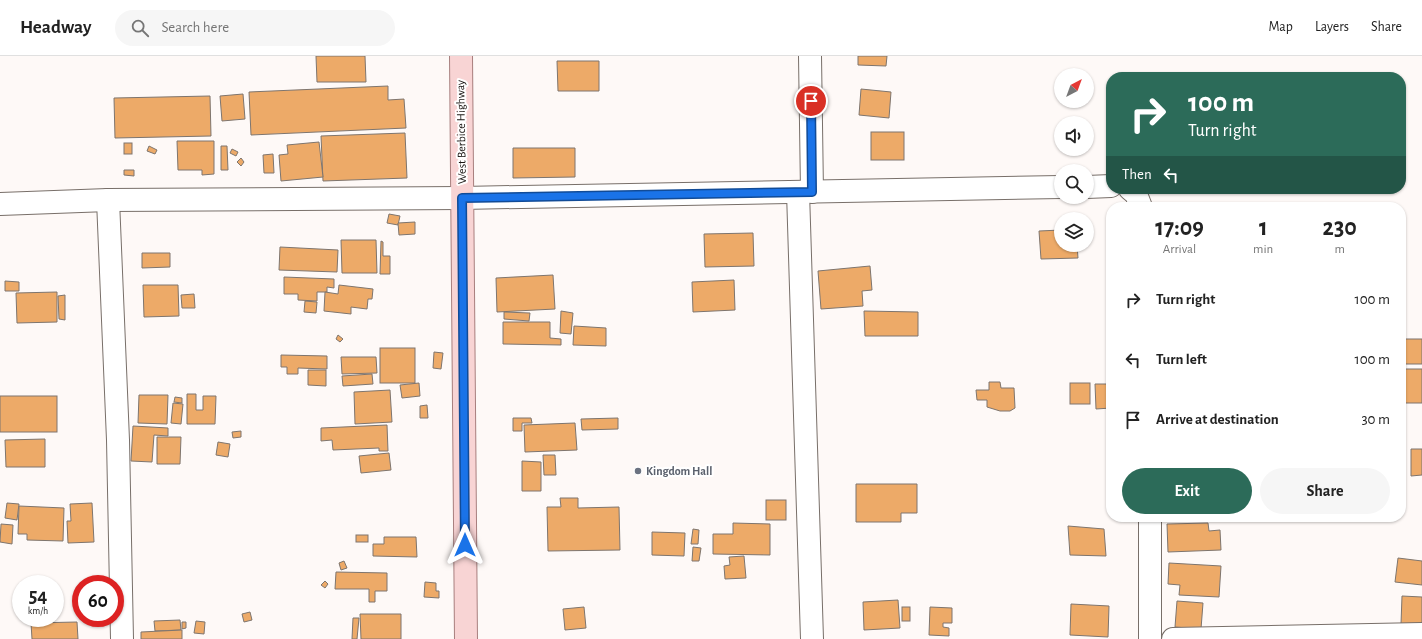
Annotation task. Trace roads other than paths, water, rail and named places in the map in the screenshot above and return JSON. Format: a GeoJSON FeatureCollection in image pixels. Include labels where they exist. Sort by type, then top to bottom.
{"type":"FeatureCollection","features":[{"type":"Feature","properties":{"kind":"main road","name":"West Berbice Highway"},"geometry":{"type":"LineString","coordinates":[[461,56],[466,639]]}},
{"type":"Feature","properties":{"kind":"street"},"geometry":{"type":"LineString","coordinates":[[810,56],[805,192],[812,639]]}},
{"type":"Feature","properties":{"kind":"street"},"geometry":{"type":"LineString","coordinates":[[1094,187],[1106,186]]}},
{"type":"Feature","properties":{"kind":"street"},"geometry":{"type":"LineString","coordinates":[[0,204],[108,200],[462,198],[1054,187]]}},
{"type":"Feature","properties":{"kind":"street"},"geometry":{"type":"LineString","coordinates":[[108,200],[118,440],[122,639]]}},
{"type":"Feature","properties":{"kind":"street"},"geometry":{"type":"LineString","coordinates":[[1150,522],[1150,639]]}},
{"type":"Feature","properties":{"kind":"street"},"geometry":{"type":"LineString","coordinates":[[1173,639],[1422,634]]}},
{"type":"Feature","properties":{"kind":"place","name":"Kingdom Hall"},"geometry":{"type":"Point","coordinates":[638,471]}}]}
